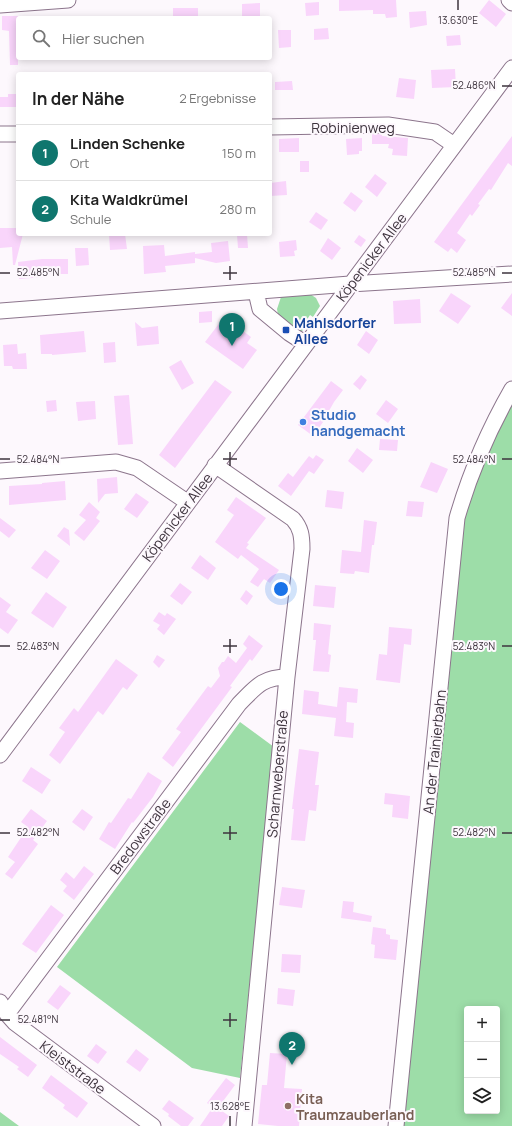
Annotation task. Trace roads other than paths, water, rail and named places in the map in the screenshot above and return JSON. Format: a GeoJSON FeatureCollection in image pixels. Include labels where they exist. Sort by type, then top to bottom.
{"type":"FeatureCollection","features":[{"type":"Feature","properties":{"kind":"street"},"geometry":{"type":"LineString","coordinates":[[0,5],[68,0]]}},
{"type":"Feature","properties":{"kind":"street"},"geometry":{"type":"LineString","coordinates":[[509,0],[512,3]]}},
{"type":"Feature","properties":{"kind":"street","name":"Köpenicker Allee"},"geometry":{"type":"LineString","coordinates":[[0,754],[512,68]]}},
{"type":"Feature","properties":{"kind":"street","name":"Robinienweg"},"geometry":{"type":"LineString","coordinates":[[272,127],[388,125],[435,132],[454,145]]}},
{"type":"Feature","properties":{"kind":"street"},"geometry":{"type":"LineString","coordinates":[[0,134],[16,134]]}},
{"type":"Feature","properties":{"kind":"street"},"geometry":{"type":"LineString","coordinates":[[0,311],[350,284],[512,274]]}},
{"type":"Feature","properties":{"kind":"street"},"geometry":{"type":"LineString","coordinates":[[256,292],[260,309],[289,333],[306,344]]}},
{"type":"Feature","properties":{"kind":"street","name":"An der Trainierbahn"},"geometry":{"type":"LineString","coordinates":[[396,1126],[457,518],[464,491],[496,417],[512,389]]}},
{"type":"Feature","properties":{"kind":"street"},"geometry":{"type":"LineString","coordinates":[[0,471],[116,462],[137,468],[187,502]]}},
{"type":"Feature","properties":{"kind":"street","name":"Scharnweberstraße"},"geometry":{"type":"LineString","coordinates":[[215,465],[293,519],[299,526],[302,536],[302,549],[287,677],[244,1126]]}},
{"type":"Feature","properties":{"kind":"street","name":"Bredowstraße"},"geometry":{"type":"LineString","coordinates":[[3,1008],[239,704],[259,684],[275,677],[287,677]]}},
{"type":"Feature","properties":{"kind":"street","name":"Kleiststraße"},"geometry":{"type":"LineString","coordinates":[[3,1008],[21,1028],[153,1126]]}},
{"type":"Feature","properties":{"kind":"place","name":"Mahlsdorfer Allee"},"geometry":{"type":"Point","coordinates":[286,330]}},
{"type":"Feature","properties":{"kind":"place","name":"Linden Schenke"},"geometry":{"type":"Point","coordinates":[232,346]}},
{"type":"Feature","properties":{"kind":"place","name":"Studio handgemacht"},"geometry":{"type":"Point","coordinates":[303,422]}},
{"type":"Feature","properties":{"kind":"place","name":"Kita Waldkrümel"},"geometry":{"type":"Point","coordinates":[292,1065]}},
{"type":"Feature","properties":{"kind":"place","name":"Kita Traumzauberland"},"geometry":{"type":"Point","coordinates":[288,1106]}}]}
